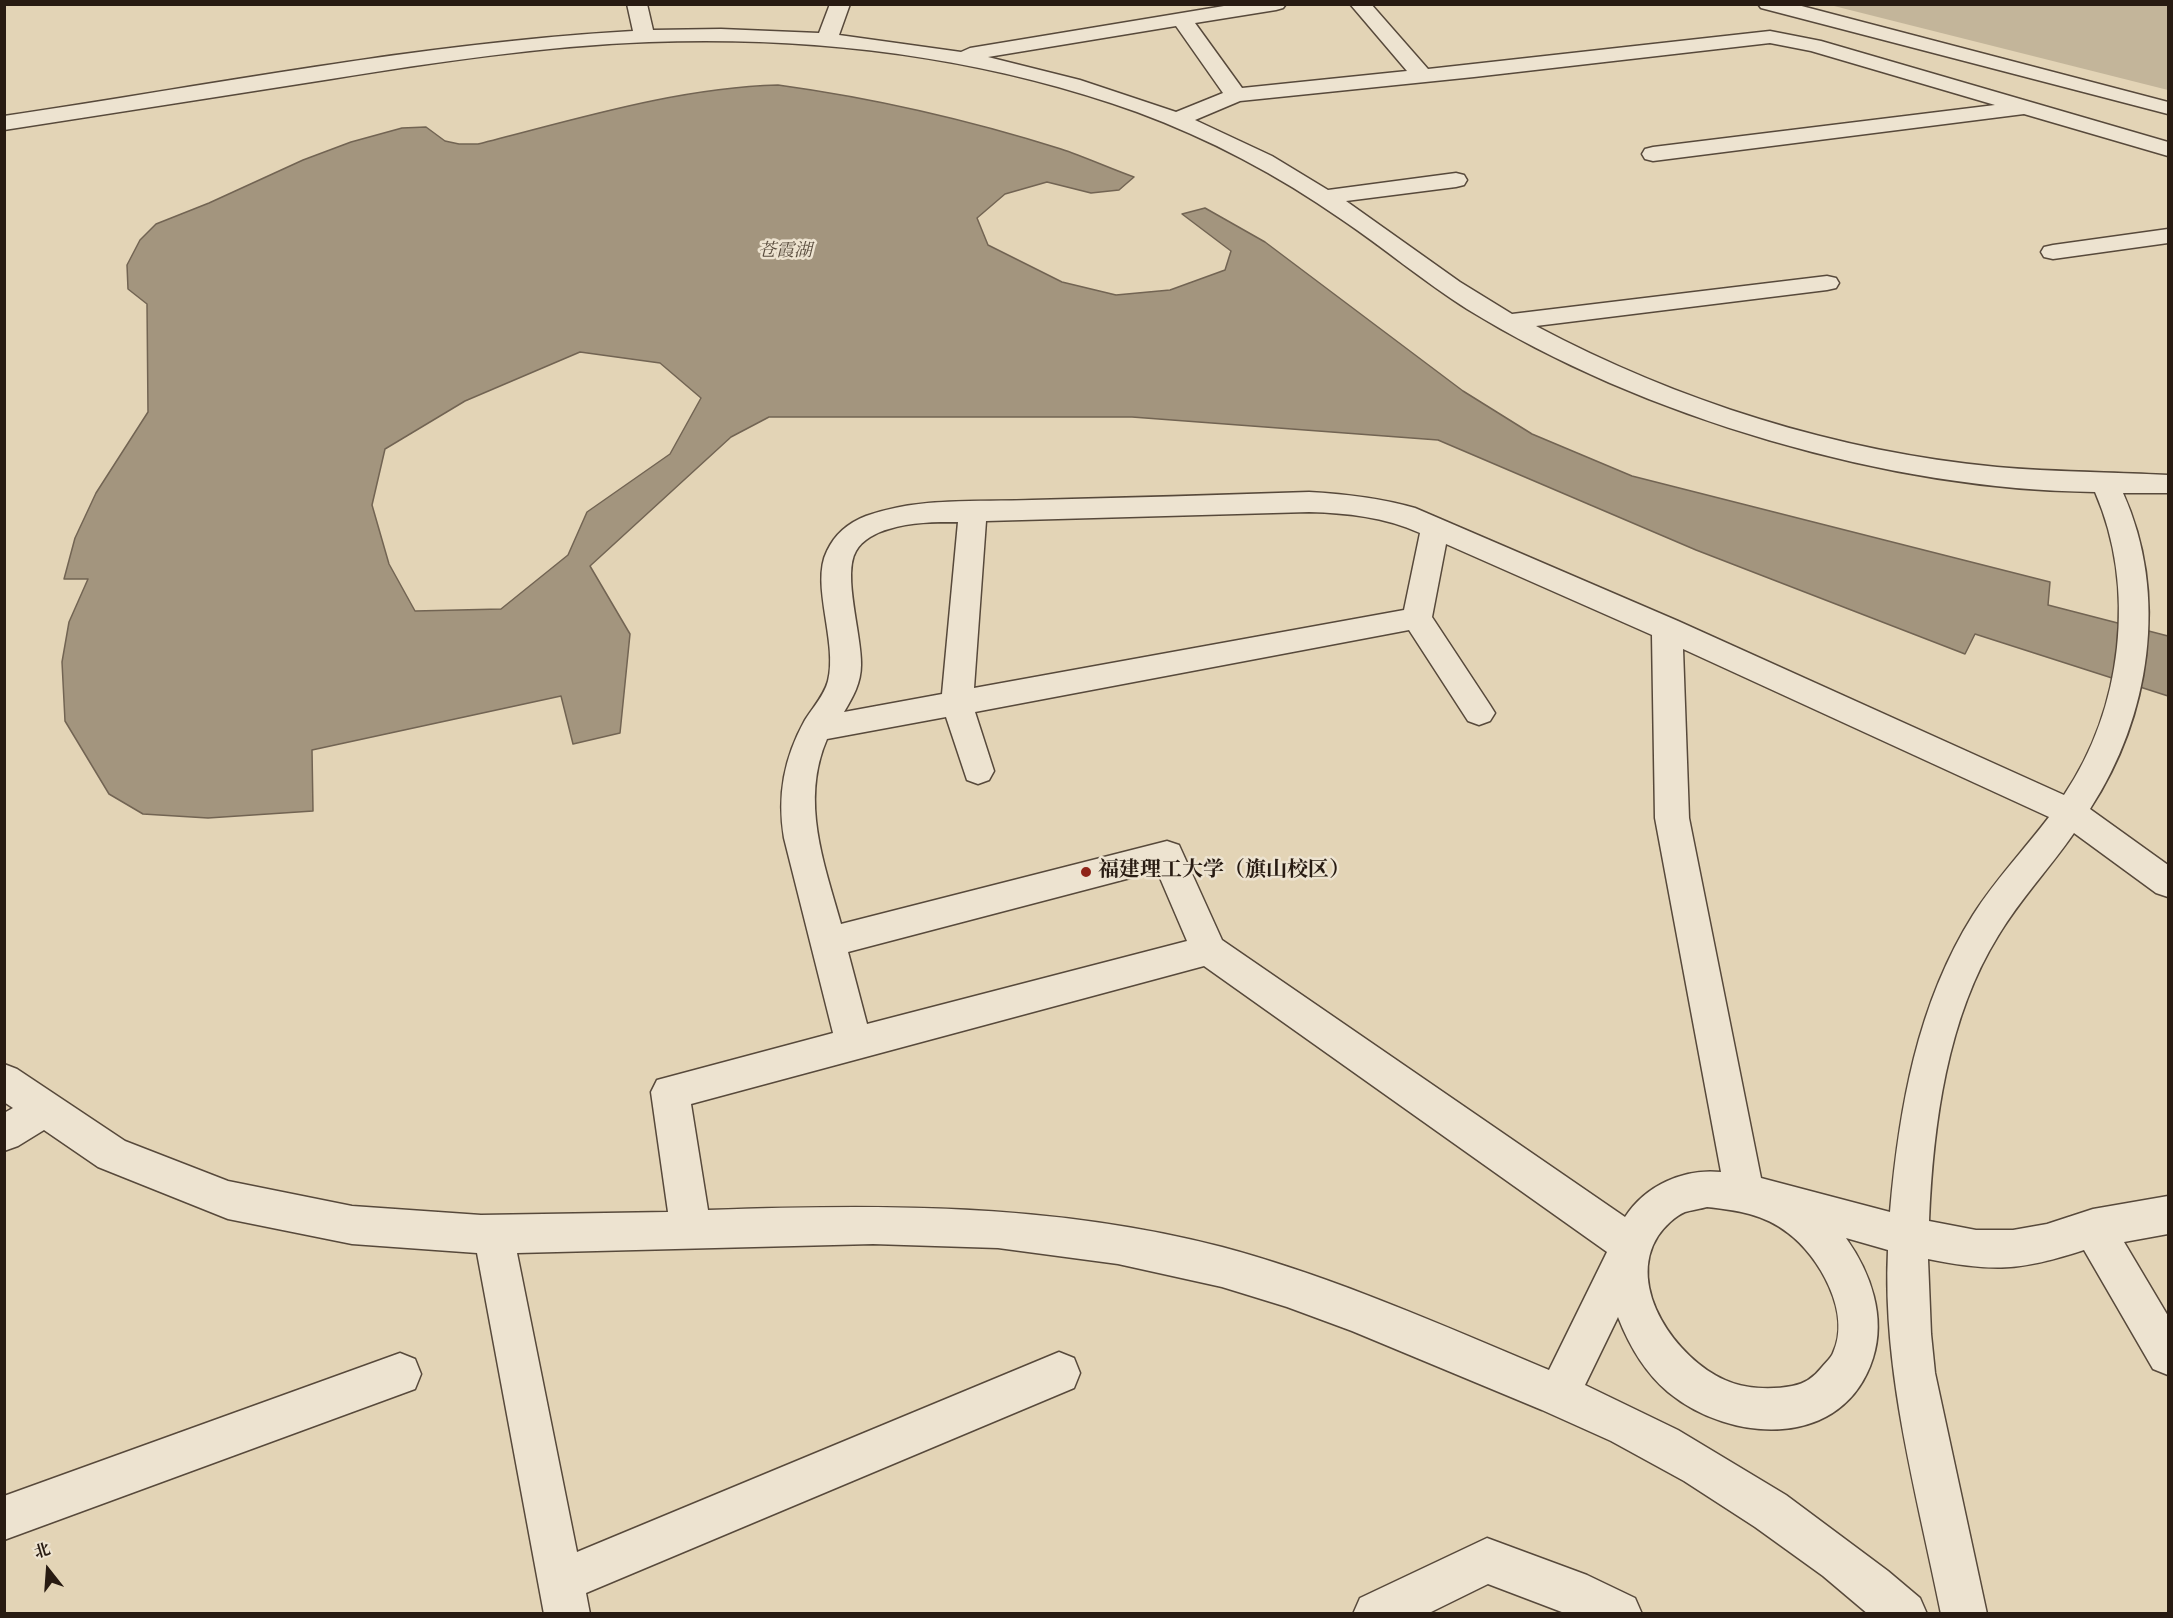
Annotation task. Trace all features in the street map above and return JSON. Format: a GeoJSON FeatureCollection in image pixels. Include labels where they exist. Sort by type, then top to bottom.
{"type":"FeatureCollection","features":[{"type":"Feature","properties":{"kind":"street"},"geometry":{"type":"LineString","coordinates":[[637,4],[645,37]]}},
{"type":"Feature","properties":{"kind":"street"},"geometry":{"type":"LineString","coordinates":[[827,39],[840,4]]}},
{"type":"Feature","properties":{"kind":"street"},"geometry":{"type":"LineString","coordinates":[[950,57],[1276,4]]}},
{"type":"Feature","properties":{"kind":"street"},"geometry":{"type":"LineString","coordinates":[[1360,4],[1422,75]]}},
{"type":"Feature","properties":{"kind":"street"},"geometry":{"type":"LineString","coordinates":[[1768,4],[2169,108]]}},
{"type":"Feature","properties":{"kind":"street"},"geometry":{"type":"LineString","coordinates":[[1181,19],[1236,95]]}},
{"type":"Feature","properties":{"kind":"street"},"geometry":{"type":"LineString","coordinates":[[4,123],[425,59],[560,42],[740,35],[827,39],[950,57],[1025,72],[1089,90],[1176,120],[1261,159],[1324,197],[1436,277],[1507,322],[1569,355],[1658,394],[1767,429],[1869,454],[1934,466],[2045,481],[2106,485],[2169,484]]}},
{"type":"Feature","properties":{"kind":"street"},"geometry":{"type":"LineString","coordinates":[[1176,120],[1236,95],[1474,71],[1770,37],[1814,45],[2169,149]]}},
{"type":"Feature","properties":{"kind":"street"},"geometry":{"type":"LineString","coordinates":[[1653,154],[2030,107]]}},
{"type":"Feature","properties":{"kind":"street"},"geometry":{"type":"LineString","coordinates":[[1324,197],[1456,180]]}},
{"type":"Feature","properties":{"kind":"street"},"geometry":{"type":"LineString","coordinates":[[2053,252],[2169,236]]}},
{"type":"Feature","properties":{"kind":"street"},"geometry":{"type":"LineString","coordinates":[[1507,322],[1827,282]]}},
{"type":"Feature","properties":{"kind":"street"},"geometry":{"type":"LineString","coordinates":[[1964,1614],[1914,1375],[1908,1304],[1908,1236],[1912,1178],[1932,1062],[1947,1009],[1964,964],[1988,923],[2071,813],[2121,715],[2132,653],[2133,603],[2122,527],[2106,485]]}},
{"type":"Feature","properties":{"kind":"street"},"geometry":{"type":"LineString","coordinates":[[854,1044],[796,814],[797,786],[803,757],[844,681],[846,658],[837,574],[839,553],[852,536],[870,525],[896,516],[1343,503],[1376,507],[1405,515],[1667,629],[2071,813],[2169,884]]}},
{"type":"Feature","properties":{"kind":"street"},"geometry":{"type":"LineString","coordinates":[[972,512],[957,703],[978,771]]}},
{"type":"Feature","properties":{"kind":"street"},"geometry":{"type":"LineString","coordinates":[[1435,528],[1418,618],[1479,712]]}},
{"type":"Feature","properties":{"kind":"street"},"geometry":{"type":"LineString","coordinates":[[817,729],[1418,618]]}},
{"type":"Feature","properties":{"kind":"street"},"geometry":{"type":"LineString","coordinates":[[1667,629],[1672,818],[1744,1192]]}},
{"type":"Feature","properties":{"kind":"street"},"geometry":{"type":"LineString","coordinates":[[830,942],[1167,855],[1209,950],[1631,1245]]}},
{"type":"Feature","properties":{"kind":"street"},"geometry":{"type":"LineString","coordinates":[[691,1230],[670,1092],[1209,950]]}},
{"type":"Feature","properties":{"kind":"street"},"geometry":{"type":"LineString","coordinates":[[4,1081],[40,1112],[98,1147],[180,1184],[254,1208],[398,1230],[493,1234],[848,1226],[993,1229],[1054,1235],[1191,1260],[1315,1298],[1409,1334],[1625,1426],[1709,1472],[1784,1520],[1867,1582],[1904,1614]]}},
{"type":"Feature","properties":{"kind":"street"},"geometry":{"type":"LineString","coordinates":[[4,1134],[40,1112]]}},
{"type":"Feature","properties":{"kind":"street"},"geometry":{"type":"LineString","coordinates":[[1558,1396],[1646,1218],[1672,1197],[1707,1189],[1744,1192],[1908,1236],[1976,1249],[2013,1249],[2047,1243],[2093,1228],[2169,1215]]}},
{"type":"Feature","properties":{"kind":"street"},"geometry":{"type":"LineString","coordinates":[[1631,1245],[1627,1277],[1634,1312],[1653,1346],[1680,1375],[1715,1398],[1752,1409],[1790,1410],[1821,1397],[1845,1376],[1859,1342],[1858,1304],[1842,1266],[1817,1233],[1783,1207],[1744,1192]]}},
{"type":"Feature","properties":{"kind":"street"},"geometry":{"type":"LineString","coordinates":[[2093,1228],[2169,1354]]}},
{"type":"Feature","properties":{"kind":"street"},"geometry":{"type":"LineString","coordinates":[[493,1234],[564,1597],[1059,1373]]}},
{"type":"Feature","properties":{"kind":"street"},"geometry":{"type":"LineString","coordinates":[[4,1518],[400,1374]]}},
{"type":"Feature","properties":{"kind":"street"},"geometry":{"type":"LineString","coordinates":[[1376,1614],[1487,1561],[1587,1598],[1618,1614]]}},
{"type":"Feature","properties":{"kind":"shaded area"},"geometry":{"type":"Polygon","coordinates":[[[1830,5],[2168,5],[2168,90],[1830,5]]]}},
{"type":"Feature","properties":{"kind":"water","name":"苍霞湖"},"geometry":{"type":"Polygon","coordinates":[[[778,85],[849,96],[921,111],[1061,149],[1134,177],[1119,190],[1091,193],[1047,182],[1005,194],[977,218],[988,245],[1062,282],[1116,295],[1170,290],[1225,270],[1231,251],[1182,214],[1205,208],[1265,242],[1463,391],[1532,434],[1632,476],[2050,582],[2048,605],[2168,636],[2168,696],[1975,634],[1965,654],[1696,550],[1438,440],[1132,417],[769,417],[731,437],[590,566],[630,634],[620,733],[573,744],[561,696],[312,750],[313,811],[208,818],[143,814],[109,794],[65,721],[62,662],[69,622],[88,579],[64,579],[75,538],[96,493],[148,412],[147,304],[128,289],[127,265],[140,240],[156,224],[209,203],[303,160],[351,142],[402,128],[426,127],[445,141],[478,144],[627,106],[740,87],[778,85]],[[580,352],[465,401],[385,449],[372,505],[389,564],[415,611],[501,609],[568,555],[587,512],[670,454],[701,398],[660,363],[580,352]]]}},
{"type":"Feature","properties":{"kind":"place","name":"福建理工大学（旗山校区）"},"geometry":{"type":"Point","coordinates":[1086,872]}}]}
